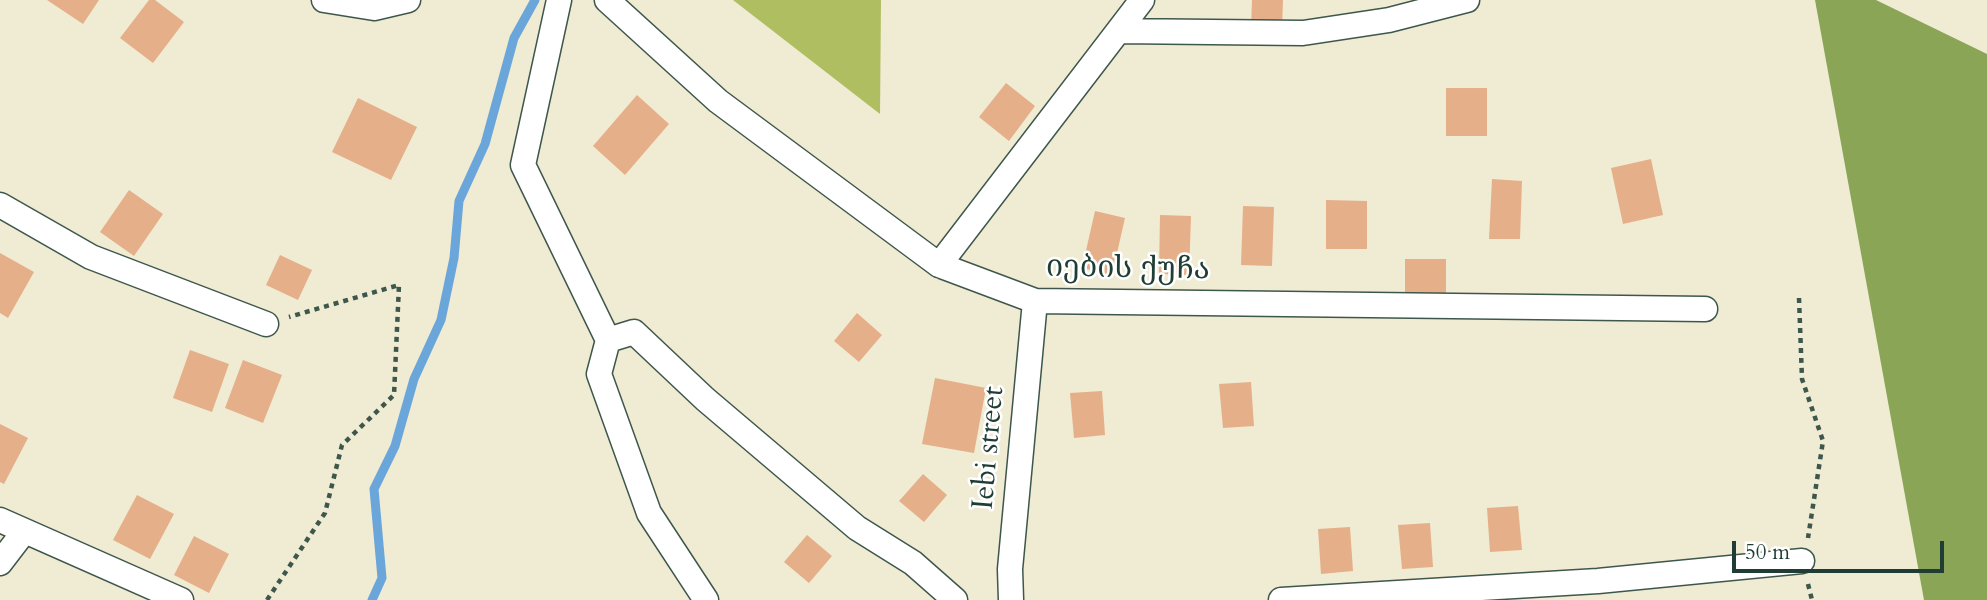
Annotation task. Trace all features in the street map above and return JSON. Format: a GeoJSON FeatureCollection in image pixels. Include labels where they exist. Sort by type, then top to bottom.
{"type":"FeatureCollection","features":[{"type":"Feature","properties":{"kind":"street"},"geometry":{"type":"LineString","coordinates":[[324,0],[374,8],[408,0]]}},
{"type":"Feature","properties":{"kind":"street"},"geometry":{"type":"LineString","coordinates":[[559,0],[523,165],[608,340],[599,374],[649,513],[706,600]]}},
{"type":"Feature","properties":{"kind":"street","name":"იების ქუჩა"},"geometry":{"type":"LineString","coordinates":[[607,0],[718,101],[939,265],[1035,301],[1705,309]]}},
{"type":"Feature","properties":{"kind":"street"},"geometry":{"type":"LineString","coordinates":[[939,265],[1142,0]]}},
{"type":"Feature","properties":{"kind":"street"},"geometry":{"type":"LineString","coordinates":[[1119,32],[1303,33],[1389,20],[1468,0]]}},
{"type":"Feature","properties":{"kind":"street"},"geometry":{"type":"LineString","coordinates":[[0,205],[91,257],[266,324]]}},
{"type":"Feature","properties":{"kind":"street","name":"Iebi street"},"geometry":{"type":"LineString","coordinates":[[1011,600],[1010,569],[1035,301]]}},
{"type":"Feature","properties":{"kind":"street"},"geometry":{"type":"LineString","coordinates":[[608,340],[634,332],[705,399],[857,528],[913,563],[956,600]]}},
{"type":"Feature","properties":{"kind":"street"},"geometry":{"type":"LineString","coordinates":[[0,520],[23,533],[181,600]]}},
{"type":"Feature","properties":{"kind":"street"},"geometry":{"type":"LineString","coordinates":[[0,563],[23,533]]}},
{"type":"Feature","properties":{"kind":"street"},"geometry":{"type":"LineString","coordinates":[[1281,600],[1598,581],[1802,561]]}},
{"type":"Feature","properties":{"kind":"path"},"geometry":{"type":"LineString","coordinates":[[266,324],[400,285],[394,395],[342,445],[325,513],[267,600]]}},
{"type":"Feature","properties":{"kind":"path"},"geometry":{"type":"LineString","coordinates":[[1800,298],[1802,379],[1823,442],[1814,513],[1802,561],[1812,600]]}},
{"type":"Feature","properties":{"kind":"green space"},"geometry":{"type":"Polygon","coordinates":[[[733,0],[881,0],[880,114],[733,0]]]}},
{"type":"Feature","properties":{"kind":"green space"},"geometry":{"type":"Polygon","coordinates":[[[1815,0],[1876,0],[1987,54],[1987,600],[1924,600],[1815,0]]]}},
{"type":"Feature","properties":{"kind":"building"},"geometry":{"type":"Polygon","coordinates":[[[47,0],[99,0],[83,24],[47,0]]]}},
{"type":"Feature","properties":{"kind":"building"},"geometry":{"type":"Polygon","coordinates":[[[149,0],[155,0],[184,22],[153,63],[120,38],[149,0]]]}},
{"type":"Feature","properties":{"kind":"building"},"geometry":{"type":"Polygon","coordinates":[[[1252,0],[1283,0],[1282,29],[1251,28],[1252,0]]]}},
{"type":"Feature","properties":{"kind":"building"},"geometry":{"type":"Polygon","coordinates":[[[1006,83],[1035,106],[1009,141],[979,117],[1006,83]]]}},
{"type":"Feature","properties":{"kind":"building"},"geometry":{"type":"Polygon","coordinates":[[[1446,88],[1487,88],[1487,136],[1446,136],[1446,88]]]}},
{"type":"Feature","properties":{"kind":"building"},"geometry":{"type":"Polygon","coordinates":[[[637,95],[669,124],[625,175],[593,146],[637,95]]]}},
{"type":"Feature","properties":{"kind":"building"},"geometry":{"type":"Polygon","coordinates":[[[358,98],[417,127],[391,180],[332,152],[358,98]]]}},
{"type":"Feature","properties":{"kind":"building"},"geometry":{"type":"Polygon","coordinates":[[[1651,159],[1663,215],[1623,224],[1611,168],[1651,159]]]}},
{"type":"Feature","properties":{"kind":"building"},"geometry":{"type":"Polygon","coordinates":[[[1492,179],[1522,181],[1520,239],[1489,239],[1492,179]]]}},
{"type":"Feature","properties":{"kind":"building"},"geometry":{"type":"Polygon","coordinates":[[[129,190],[163,214],[134,256],[100,232],[129,190]]]}},
{"type":"Feature","properties":{"kind":"building"},"geometry":{"type":"Polygon","coordinates":[[[1326,200],[1367,201],[1367,249],[1326,249],[1326,200]]]}},
{"type":"Feature","properties":{"kind":"building"},"geometry":{"type":"Polygon","coordinates":[[[1243,206],[1274,207],[1272,266],[1241,265],[1243,206]]]}},
{"type":"Feature","properties":{"kind":"building"},"geometry":{"type":"Polygon","coordinates":[[[1095,211],[1125,218],[1112,275],[1082,268],[1095,211]]]}},
{"type":"Feature","properties":{"kind":"building"},"geometry":{"type":"Polygon","coordinates":[[[1160,215],[1191,216],[1189,275],[1159,274],[1160,215]]]}},
{"type":"Feature","properties":{"kind":"building"},"geometry":{"type":"Polygon","coordinates":[[[0,253],[34,272],[8,318],[0,313],[0,253]]]}},
{"type":"Feature","properties":{"kind":"building"},"geometry":{"type":"Polygon","coordinates":[[[280,255],[312,270],[298,300],[266,285],[280,255]]]}},
{"type":"Feature","properties":{"kind":"building"},"geometry":{"type":"Polygon","coordinates":[[[1405,259],[1446,259],[1446,307],[1405,307],[1405,259]]]}},
{"type":"Feature","properties":{"kind":"building"},"geometry":{"type":"Polygon","coordinates":[[[857,313],[882,335],[859,362],[834,341],[857,313]]]}},
{"type":"Feature","properties":{"kind":"building"},"geometry":{"type":"Polygon","coordinates":[[[190,350],[229,364],[212,412],[173,398],[190,350]]]}},
{"type":"Feature","properties":{"kind":"building"},"geometry":{"type":"Polygon","coordinates":[[[243,360],[282,375],[263,423],[225,408],[243,360]]]}},
{"type":"Feature","properties":{"kind":"building"},"geometry":{"type":"Polygon","coordinates":[[[935,378],[986,388],[974,453],[922,444],[935,378]]]}},
{"type":"Feature","properties":{"kind":"building"},"geometry":{"type":"Polygon","coordinates":[[[1251,382],[1254,426],[1223,428],[1219,384],[1251,382]]]}},
{"type":"Feature","properties":{"kind":"building"},"geometry":{"type":"Polygon","coordinates":[[[1102,391],[1105,435],[1074,438],[1070,393],[1102,391]]]}},
{"type":"Feature","properties":{"kind":"building"},"geometry":{"type":"Polygon","coordinates":[[[0,424],[28,438],[4,484],[0,482],[0,424]]]}},
{"type":"Feature","properties":{"kind":"building"},"geometry":{"type":"Polygon","coordinates":[[[923,474],[947,495],[924,522],[899,501],[923,474]]]}},
{"type":"Feature","properties":{"kind":"building"},"geometry":{"type":"Polygon","coordinates":[[[137,495],[174,514],[150,559],[113,540],[137,495]]]}},
{"type":"Feature","properties":{"kind":"building"},"geometry":{"type":"Polygon","coordinates":[[[1518,506],[1522,550],[1490,552],[1487,508],[1518,506]]]}},
{"type":"Feature","properties":{"kind":"building"},"geometry":{"type":"Polygon","coordinates":[[[1430,523],[1433,567],[1402,569],[1398,525],[1430,523]]]}},
{"type":"Feature","properties":{"kind":"building"},"geometry":{"type":"Polygon","coordinates":[[[1350,527],[1353,571],[1321,574],[1318,529],[1350,527]]]}},
{"type":"Feature","properties":{"kind":"building"},"geometry":{"type":"Polygon","coordinates":[[[807,535],[832,556],[809,583],[784,562],[807,535]]]}},
{"type":"Feature","properties":{"kind":"building"},"geometry":{"type":"Polygon","coordinates":[[[194,536],[229,554],[209,593],[174,575],[194,536]]]}},
{"type":"Feature","properties":{"kind":"waterway"},"geometry":{"type":"LineString","coordinates":[[372,600],[382,578],[374,489],[395,446],[414,379],[441,320],[454,258],[459,201],[485,144],[514,38],[535,0]]}}]}
